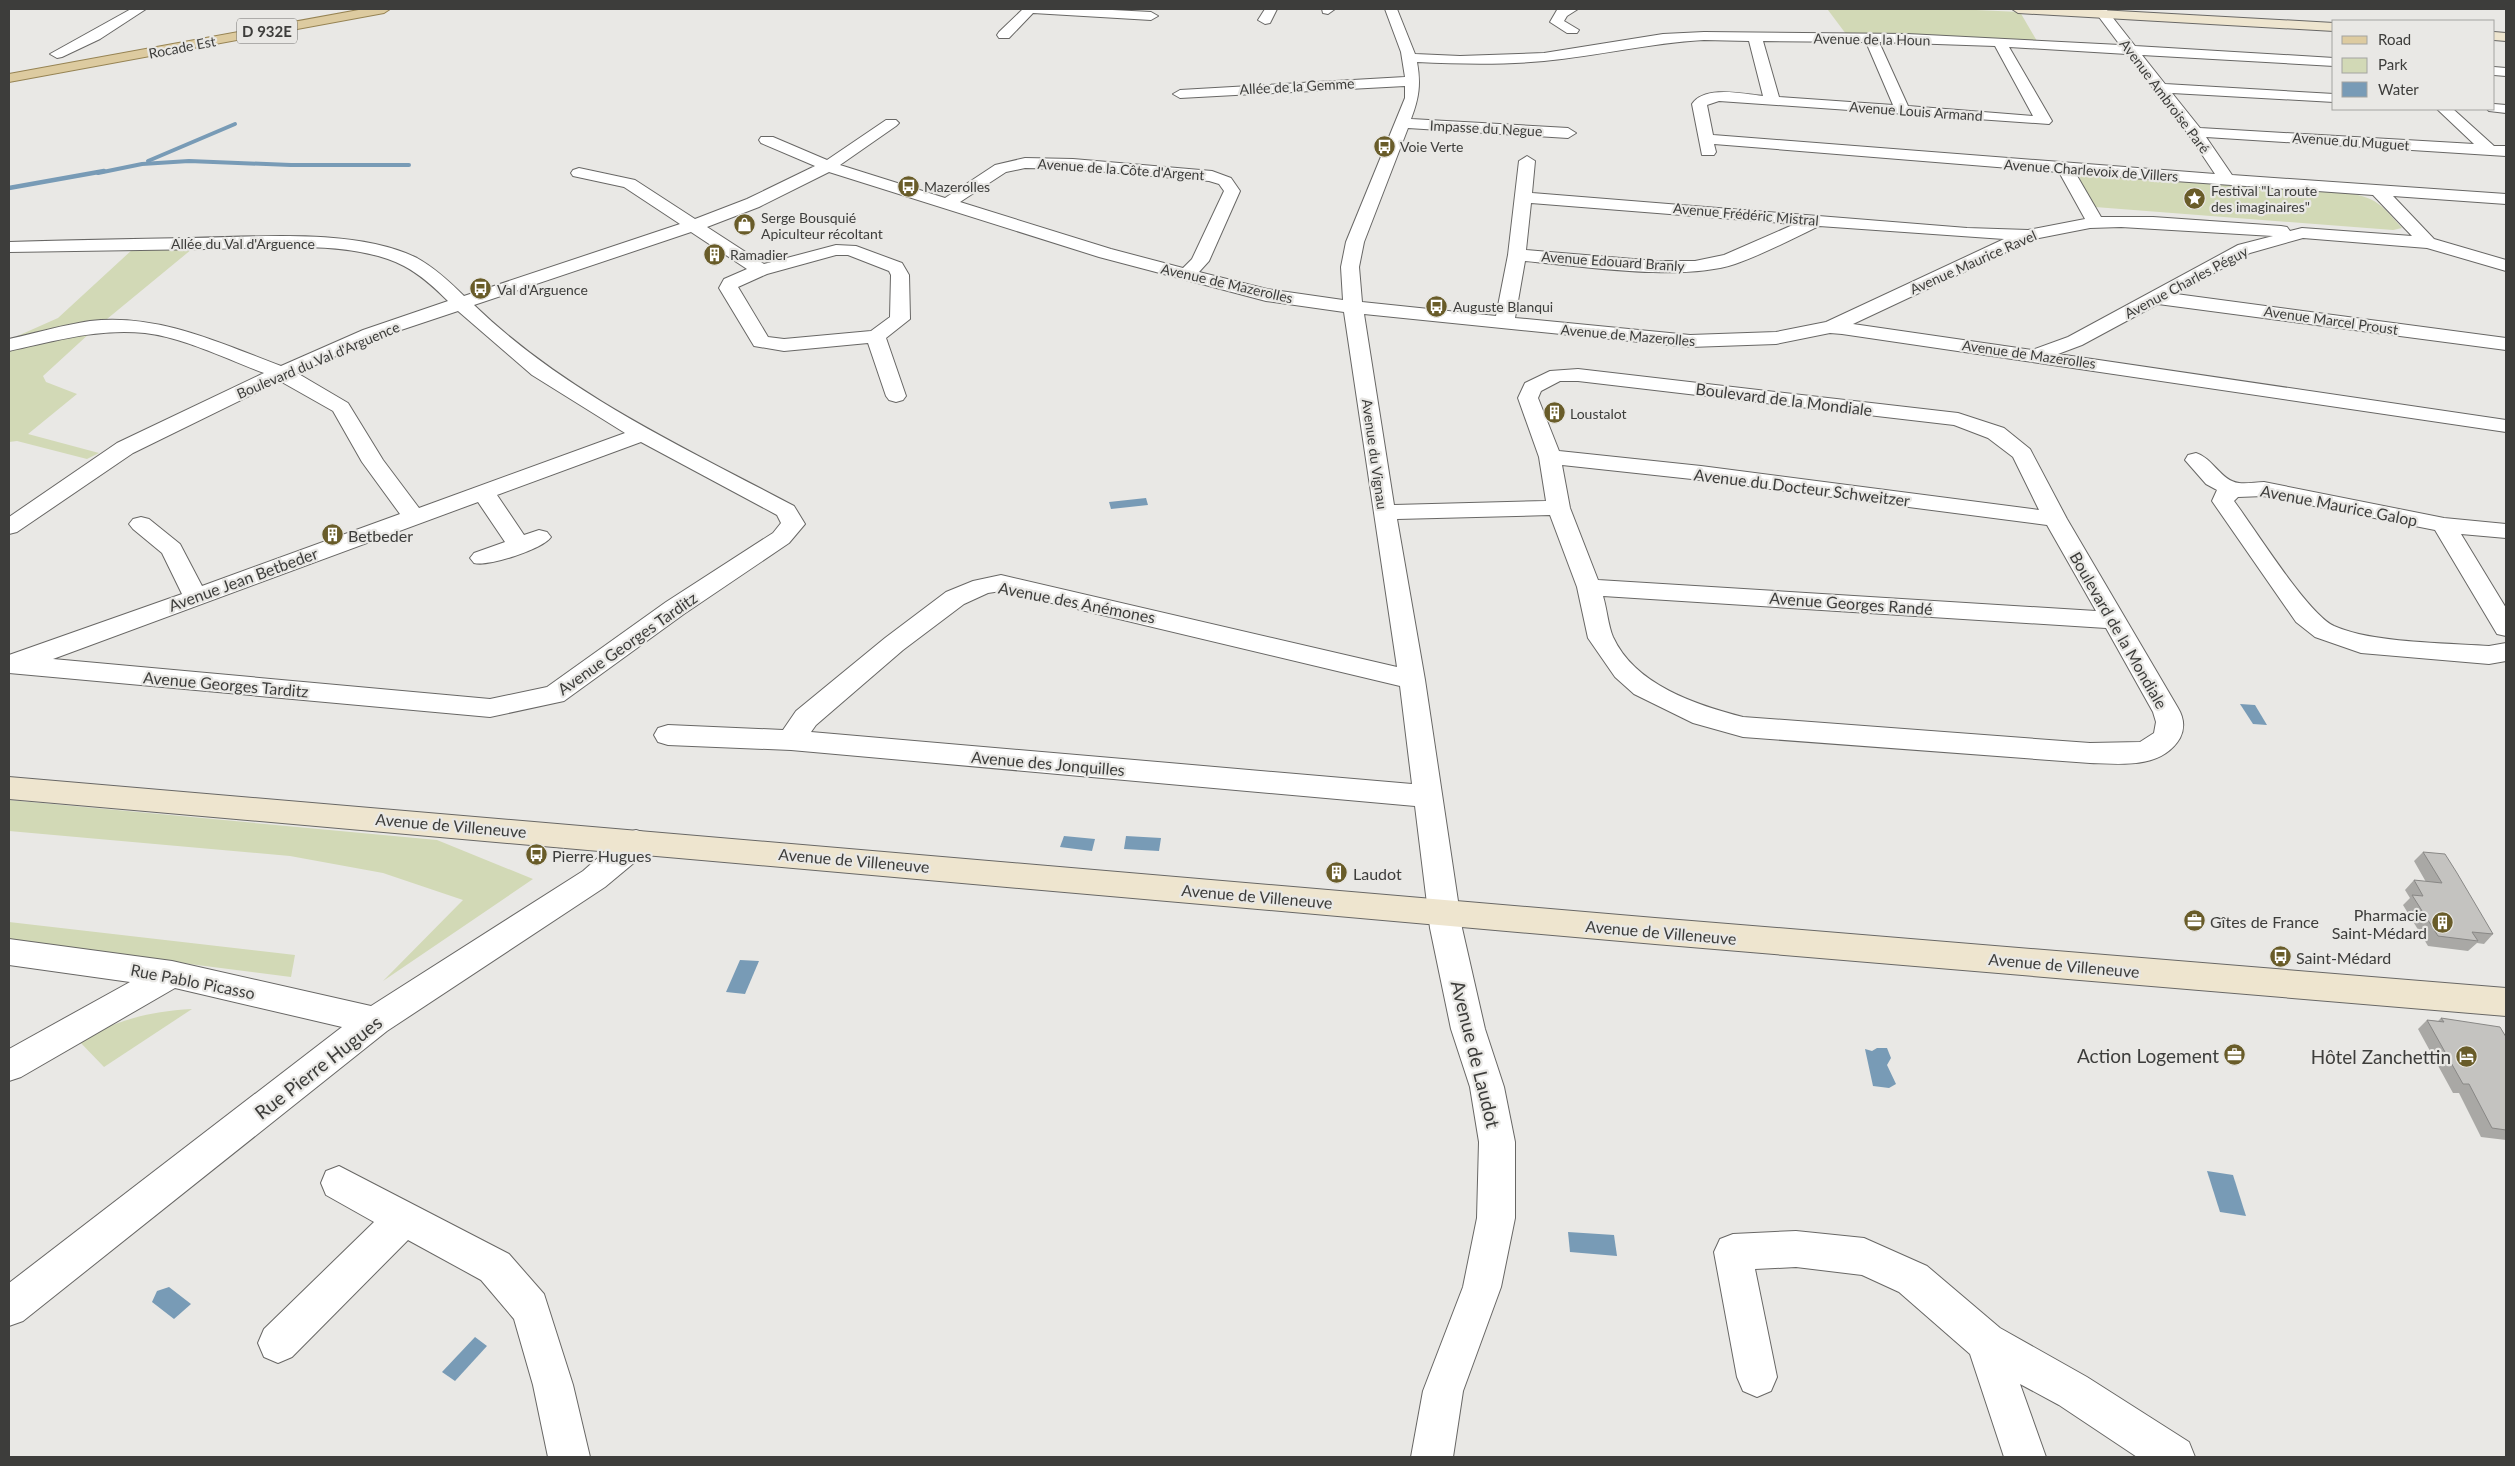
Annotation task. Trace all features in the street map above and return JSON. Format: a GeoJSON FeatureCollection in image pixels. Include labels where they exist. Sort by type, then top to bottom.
{"type":"FeatureCollection","features":[{"type":"Feature","properties":{"kind":"main road","name":"Rocade Est"},"geometry":{"type":"LineString","coordinates":[[9,78],[384,9]]}},
{"type":"Feature","properties":{"kind":"main road"},"geometry":{"type":"LineString","coordinates":[[2018,9],[2100,11],[2332,27]]}},
{"type":"Feature","properties":{"kind":"main road","name":"Avenue de Villeneuve"},"geometry":{"type":"LineString","coordinates":[[9,788],[2506,1002]]}},
{"type":"Feature","properties":{"kind":"street"},"geometry":{"type":"LineString","coordinates":[[57,54],[94,36],[140,9]]}},
{"type":"Feature","properties":{"kind":"street"},"geometry":{"type":"LineString","coordinates":[[1004,35],[1029,9],[1151,16]]}},
{"type":"Feature","properties":{"kind":"street","name":"Avenue du Vignau"},"geometry":{"type":"LineString","coordinates":[[1391,9],[1411,58],[1414,81],[1412,98],[1355,242],[1350,267],[1353,306],[1412,680],[1444,912]]}},
{"type":"Feature","properties":{"kind":"street"},"geometry":{"type":"LineString","coordinates":[[1572,9],[1562,13],[1557,22],[1572,30]]}},
{"type":"Feature","properties":{"kind":"street","name":"Avenue Ambroise Paré"},"geometry":{"type":"LineString","coordinates":[[2100,11],[2195,132],[2226,179]]}},
{"type":"Feature","properties":{"kind":"street","name":"Avenue de la Houn"},"geometry":{"type":"LineString","coordinates":[[1411,58],[1460,60],[1544,57],[1663,38],[1871,38],[2000,42],[2332,62]]}},
{"type":"Feature","properties":{"kind":"street"},"geometry":{"type":"LineString","coordinates":[[1755,38],[1772,100]]}},
{"type":"Feature","properties":{"kind":"street"},"geometry":{"type":"LineString","coordinates":[[1871,38],[1902,110]]}},
{"type":"Feature","properties":{"kind":"street","name":"Avenue Louis Armand"},"geometry":{"type":"LineString","coordinates":[[1707,146],[1699,104],[1706,99],[1719,97],[2044,121],[2000,42]]}},
{"type":"Feature","properties":{"kind":"street","name":"Allée de la Gemme"},"geometry":{"type":"LineString","coordinates":[[1180,94],[1322,84],[1414,81]]}},
{"type":"Feature","properties":{"kind":"street"},"geometry":{"type":"LineString","coordinates":[[2160,88],[2332,98]]}},
{"type":"Feature","properties":{"kind":"street"},"geometry":{"type":"LineString","coordinates":[[2445,110],[2488,150]]}},
{"type":"Feature","properties":{"kind":"street","name":"Boulevard du Val d'Arguence"},"geometry":{"type":"LineString","coordinates":[[9,527],[125,448],[281,373],[370,334],[695,225],[753,203],[829,166],[891,123]]}},
{"type":"Feature","properties":{"kind":"street","name":"Impasse du Negue"},"geometry":{"type":"LineString","coordinates":[[1403,123],[1568,133]]}},
{"type":"Feature","properties":{"kind":"street","name":"Avenue du Muguet"},"geometry":{"type":"LineString","coordinates":[[2195,132],[2506,151]]}},
{"type":"Feature","properties":{"kind":"street","name":"Avenue de Mazerolles"},"geometry":{"type":"LineString","coordinates":[[767,140],[829,166],[1105,253],[1266,295],[1504,323],[1690,342],[1776,338],[1830,327],[2035,355],[2506,426]]}},
{"type":"Feature","properties":{"kind":"street","name":"Avenue Charlevoix de Villers"},"geometry":{"type":"LineString","coordinates":[[1707,146],[2065,168],[2506,199]]}},
{"type":"Feature","properties":{"kind":"street"},"geometry":{"type":"LineString","coordinates":[[1504,323],[1517,255],[1528,161]]}},
{"type":"Feature","properties":{"kind":"street","name":"Avenue de la Côte d'Argent"},"geometry":{"type":"LineString","coordinates":[[948,203],[1001,168],[1024,163],[1212,176],[1226,181],[1232,191],[1200,261],[1187,274]]}},
{"type":"Feature","properties":{"kind":"street"},"geometry":{"type":"LineString","coordinates":[[2065,168],[2095,222]]}},
{"type":"Feature","properties":{"kind":"street"},"geometry":{"type":"LineString","coordinates":[[579,173],[629,183],[695,225],[760,270]]}},
{"type":"Feature","properties":{"kind":"street"},"geometry":{"type":"LineString","coordinates":[[2378,190],[2428,243]]}},
{"type":"Feature","properties":{"kind":"street","name":"Avenue Frédéric Mistral"},"geometry":{"type":"LineString","coordinates":[[1524,196],[1771,215],[1968,233],[2028,235]]}},
{"type":"Feature","properties":{"kind":"street"},"geometry":{"type":"LineString","coordinates":[[1771,215],[1785,235]]}},
{"type":"Feature","properties":{"kind":"street","name":"Avenue Edouard Branly"},"geometry":{"type":"LineString","coordinates":[[1517,255],[1657,266],[1695,266],[1729,260],[1820,220]]}},
{"type":"Feature","properties":{"kind":"street","name":"Avenue Maurice Ravel"},"geometry":{"type":"LineString","coordinates":[[1830,327],[2028,235],[2056,226],[2095,222],[2138,222],[2302,233]]}},
{"type":"Feature","properties":{"kind":"street","name":"Avenue Frédéric Mistral"},"geometry":{"type":"LineString","coordinates":[[1968,233],[1987,243],[1993,252]]}},
{"type":"Feature","properties":{"kind":"street","name":"Avenue Charles Péguy"},"geometry":{"type":"LineString","coordinates":[[2035,355],[2075,341],[2244,249],[2302,233],[2428,243],[2506,266]]}},
{"type":"Feature","properties":{"kind":"street","name":"Allée du Val d'Arguence"},"geometry":{"type":"LineString","coordinates":[[9,247],[287,242],[339,244],[381,252],[410,262],[436,279],[460,304]]}},
{"type":"Feature","properties":{"kind":"street"},"geometry":{"type":"LineString","coordinates":[[836,250],[850,250],[896,266],[900,275],[900,319],[876,336],[784,346],[761,342],[728,288],[736,280],[760,270],[836,250]]}},
{"type":"Feature","properties":{"kind":"street"},"geometry":{"type":"LineString","coordinates":[[2183,283],[2195,295],[2208,303]]}},
{"type":"Feature","properties":{"kind":"street","name":"Avenue Marcel Proust"},"geometry":{"type":"LineString","coordinates":[[2156,298],[2208,303],[2506,344]]}},
{"type":"Feature","properties":{"kind":"street","name":"Avenue Georges Tarditz"},"geometry":{"type":"LineString","coordinates":[[12,664],[490,708],[555,695],[675,608],[781,538],[793,524],[786,511],[642,434],[539,371],[460,304]]}},
{"type":"Feature","properties":{"kind":"street"},"geometry":{"type":"LineString","coordinates":[[1871,308],[1877,321],[1885,330],[1896,335]]}},
{"type":"Feature","properties":{"kind":"street"},"geometry":{"type":"LineString","coordinates":[[9,345],[91,327],[146,327],[198,340],[281,373],[341,406],[373,462],[414,517]]}},
{"type":"Feature","properties":{"kind":"street"},"geometry":{"type":"LineString","coordinates":[[876,336],[896,396]]}},
{"type":"Feature","properties":{"kind":"street"},"geometry":{"type":"LineString","coordinates":[[2075,341],[2074,348],[2093,364]]}},
{"type":"Feature","properties":{"kind":"street","name":"Boulevard de la Mondiale"},"geometry":{"type":"LineString","coordinates":[[1557,375],[1578,375],[1958,420],[1996,433],[2022,454],[2055,519],[2170,721],[2167,740],[2159,748],[2136,754],[2090,753],[1743,727],[1703,716],[1643,688],[1624,671],[1601,638],[1590,587],[1559,508],[1550,457],[1528,398],[1532,387],[1557,375]]}},
{"type":"Feature","properties":{"kind":"street","name":"Avenue Jean Betbeder"},"geometry":{"type":"LineString","coordinates":[[12,664],[642,434]]}},
{"type":"Feature","properties":{"kind":"street","name":"Avenue du Docteur Schweitzer"},"geometry":{"type":"LineString","coordinates":[[1550,457],[1701,473],[2055,519]]}},
{"type":"Feature","properties":{"kind":"street"},"geometry":{"type":"LineString","coordinates":[[2196,460],[2214,479],[2233,490]]}},
{"type":"Feature","properties":{"kind":"street","name":"Avenue Maurice Galop"},"geometry":{"type":"LineString","coordinates":[[2233,490],[2264,489],[2444,525],[2506,531]]}},
{"type":"Feature","properties":{"kind":"street"},"geometry":{"type":"LineString","coordinates":[[2233,490],[2226,494],[2223,501],[2305,616],[2324,630],[2362,644],[2489,654],[2506,652]]}},
{"type":"Feature","properties":{"kind":"street"},"geometry":{"type":"LineString","coordinates":[[482,558],[529,541],[483,492]]}},
{"type":"Feature","properties":{"kind":"street"},"geometry":{"type":"LineString","coordinates":[[1384,512],[1559,508]]}},
{"type":"Feature","properties":{"kind":"street"},"geometry":{"type":"LineString","coordinates":[[141,524],[172,550],[195,596]]}},
{"type":"Feature","properties":{"kind":"street"},"geometry":{"type":"LineString","coordinates":[[2444,525],[2506,628]]}},
{"type":"Feature","properties":{"kind":"street","name":"Avenue des Anémones"},"geometry":{"type":"LineString","coordinates":[[791,740],[806,718],[894,644],[948,603],[982,586],[1001,583],[1412,680]]}},
{"type":"Feature","properties":{"kind":"street","name":"Avenue Georges Randé"},"geometry":{"type":"LineString","coordinates":[[1590,587],[2112,620]]}},
{"type":"Feature","properties":{"kind":"street","name":"Avenue des Jonquilles"},"geometry":{"type":"LineString","coordinates":[[668,735],[791,740],[1427,796]]}},
{"type":"Feature","properties":{"kind":"street","name":"Rue Pierre Hugues"},"geometry":{"type":"LineString","coordinates":[[9,1307],[375,1021],[594,879],[624,854],[636,841]]}},
{"type":"Feature","properties":{"kind":"street","name":"Avenue de Laudot"},"geometry":{"type":"LineString","coordinates":[[1432,1457],[1443,1390],[1482,1287],[1496,1218],[1498,1182],[1497,1142],[1487,1087],[1468,1029],[1444,912]]}},
{"type":"Feature","properties":{"kind":"street","name":"Rue Pablo Picasso"},"geometry":{"type":"LineString","coordinates":[[9,952],[172,974],[375,1021]]}},
{"type":"Feature","properties":{"kind":"street"},"geometry":{"type":"LineString","coordinates":[[9,1066],[172,974]]}},
{"type":"Feature","properties":{"kind":"street"},"geometry":{"type":"LineString","coordinates":[[339,1183],[495,1268],[530,1308],[553,1385],[569,1457]]}},
{"type":"Feature","properties":{"kind":"street"},"geometry":{"type":"LineString","coordinates":[[278,1343],[404,1218]]}},
{"type":"Feature","properties":{"kind":"street"},"geometry":{"type":"LineString","coordinates":[[1757,1377],[1733,1252],[1796,1249],[1864,1257],[1913,1280],[1957,1315],[1986,1342],[2073,1391],[2174,1457]]}},
{"type":"Feature","properties":{"kind":"street"},"geometry":{"type":"LineString","coordinates":[[1986,1342],[2025,1457]]}},
{"type":"Feature","properties":{"kind":"green space"},"geometry":{"type":"Polygon","coordinates":[[[1748,9],[1954,9],[2020,12],[2037,41],[1846,34],[1828,10],[1748,9]]]}},
{"type":"Feature","properties":{"kind":"green space"},"geometry":{"type":"Polygon","coordinates":[[[2093,174],[2344,192],[2371,199],[2383,207],[2402,228],[2393,230],[2095,207],[2078,182],[2081,176],[2093,174]]]}},
{"type":"Feature","properties":{"kind":"green space"},"geometry":{"type":"Polygon","coordinates":[[[133,249],[192,249],[107,319],[67,325],[13,338],[58,318],[133,249]]]}},
{"type":"Feature","properties":{"kind":"green space"},"geometry":{"type":"Polygon","coordinates":[[[91,332],[43,376],[46,382],[77,394],[28,434],[99,453],[87,459],[17,441],[9,442],[9,351],[91,332]]]}},
{"type":"Feature","properties":{"kind":"green space"},"geometry":{"type":"Polygon","coordinates":[[[9,800],[437,840],[533,879],[383,981],[463,900],[383,873],[290,856],[9,831],[9,800]]]}},
{"type":"Feature","properties":{"kind":"green space"},"geometry":{"type":"Polygon","coordinates":[[[9,922],[295,955],[291,977],[9,941],[9,922]]]}},
{"type":"Feature","properties":{"kind":"green space"},"geometry":{"type":"Polygon","coordinates":[[[192,1009],[104,1067],[78,1040],[133,1018],[160,1012],[192,1009]]]}},
{"type":"Feature","properties":{"kind":"water"},"geometry":{"type":"Polygon","coordinates":[[[1146,498],[1148,505],[1111,509],[1109,502],[1146,498]]]}},
{"type":"Feature","properties":{"kind":"water"},"geometry":{"type":"Polygon","coordinates":[[[2240,704],[2255,705],[2267,725],[2253,724],[2240,704]]]}},
{"type":"Feature","properties":{"kind":"water"},"geometry":{"type":"Polygon","coordinates":[[[1064,836],[1095,839],[1092,851],[1060,847],[1064,836]]]}},
{"type":"Feature","properties":{"kind":"water"},"geometry":{"type":"Polygon","coordinates":[[[1126,836],[1161,838],[1159,851],[1124,849],[1126,836]]]}},
{"type":"Feature","properties":{"kind":"water"},"geometry":{"type":"Polygon","coordinates":[[[740,960],[759,961],[745,994],[726,992],[740,960]]]}},
{"type":"Feature","properties":{"kind":"water"},"geometry":{"type":"Polygon","coordinates":[[[1877,1048],[1887,1048],[1891,1058],[1887,1065],[1896,1084],[1889,1088],[1873,1086],[1865,1049],[1872,1051],[1877,1048]]]}},
{"type":"Feature","properties":{"kind":"water"},"geometry":{"type":"Polygon","coordinates":[[[2207,1171],[2233,1175],[2246,1216],[2220,1212],[2207,1171]]]}},
{"type":"Feature","properties":{"kind":"water"},"geometry":{"type":"Polygon","coordinates":[[[1568,1232],[1614,1235],[1617,1256],[1570,1252],[1568,1232]]]}},
{"type":"Feature","properties":{"kind":"water"},"geometry":{"type":"Polygon","coordinates":[[[169,1287],[191,1304],[174,1319],[152,1302],[157,1291],[169,1287]]]}},
{"type":"Feature","properties":{"kind":"water"},"geometry":{"type":"Polygon","coordinates":[[[475,1337],[487,1346],[455,1381],[442,1372],[475,1337]]]}},
{"type":"Feature","properties":{"kind":"building","name":"Pharmacie Saint-Médard"},"geometry":{"type":"Polygon","coordinates":[[[2423,852],[2445,854],[2493,934],[2472,932],[2478,941],[2438,936],[2412,895],[2423,896],[2414,880],[2442,883],[2423,852]]]}},
{"type":"Feature","properties":{"kind":"building"},"geometry":{"type":"Polygon","coordinates":[[[2441,1018],[2500,1027],[2506,1037],[2506,1130],[2492,1128],[2469,1084],[2463,1084],[2427,1020],[2444,1022],[2441,1018]]]}},
{"type":"Feature","properties":{"kind":"waterway"},"geometry":{"type":"LineString","coordinates":[[148,161],[235,124]]}},
{"type":"Feature","properties":{"kind":"waterway"},"geometry":{"type":"LineString","coordinates":[[98,173],[142,164],[189,161],[291,165],[409,165]]}},
{"type":"Feature","properties":{"kind":"waterway"},"geometry":{"type":"LineString","coordinates":[[9,188],[104,171]]}},
{"type":"Feature","properties":{"kind":"place","name":"Voie Verte"},"geometry":{"type":"Point","coordinates":[1384,146]}},
{"type":"Feature","properties":{"kind":"place","name":"Mazerolles"},"geometry":{"type":"Point","coordinates":[908,186]}},
{"type":"Feature","properties":{"kind":"place","name":"Festival \"La route des imaginaires\""},"geometry":{"type":"Point","coordinates":[2195,198]}},
{"type":"Feature","properties":{"kind":"place","name":"Serge Bousquié Apiculteur récoltant"},"geometry":{"type":"Point","coordinates":[745,225]}},
{"type":"Feature","properties":{"kind":"place","name":"Ramadier"},"geometry":{"type":"Point","coordinates":[714,254]}},
{"type":"Feature","properties":{"kind":"place","name":"Val d'Arguence"},"geometry":{"type":"Point","coordinates":[481,289]}},
{"type":"Feature","properties":{"kind":"place","name":"Auguste Blanqui"},"geometry":{"type":"Point","coordinates":[1437,306]}},
{"type":"Feature","properties":{"kind":"place","name":"Loustalot"},"geometry":{"type":"Point","coordinates":[1554,413]}},
{"type":"Feature","properties":{"kind":"place","name":"Betbeder"},"geometry":{"type":"Point","coordinates":[332,535]}},
{"type":"Feature","properties":{"kind":"place","name":"Pierre Hugues"},"geometry":{"type":"Point","coordinates":[536,855]}},
{"type":"Feature","properties":{"kind":"place","name":"Laudot"},"geometry":{"type":"Point","coordinates":[1337,873]}},
{"type":"Feature","properties":{"kind":"place","name":"Gîtes de France"},"geometry":{"type":"Point","coordinates":[2194,921]}},
{"type":"Feature","properties":{"kind":"place","name":"Pharmacie Saint-Médard"},"geometry":{"type":"Point","coordinates":[2443,923]}},
{"type":"Feature","properties":{"kind":"place","name":"Saint-Médard"},"geometry":{"type":"Point","coordinates":[2280,957]}},
{"type":"Feature","properties":{"kind":"place","name":"Action Logement"},"geometry":{"type":"Point","coordinates":[2235,1055]}},
{"type":"Feature","properties":{"kind":"place","name":"Hôtel Zanchettin"},"geometry":{"type":"Point","coordinates":[2467,1056]}}]}
